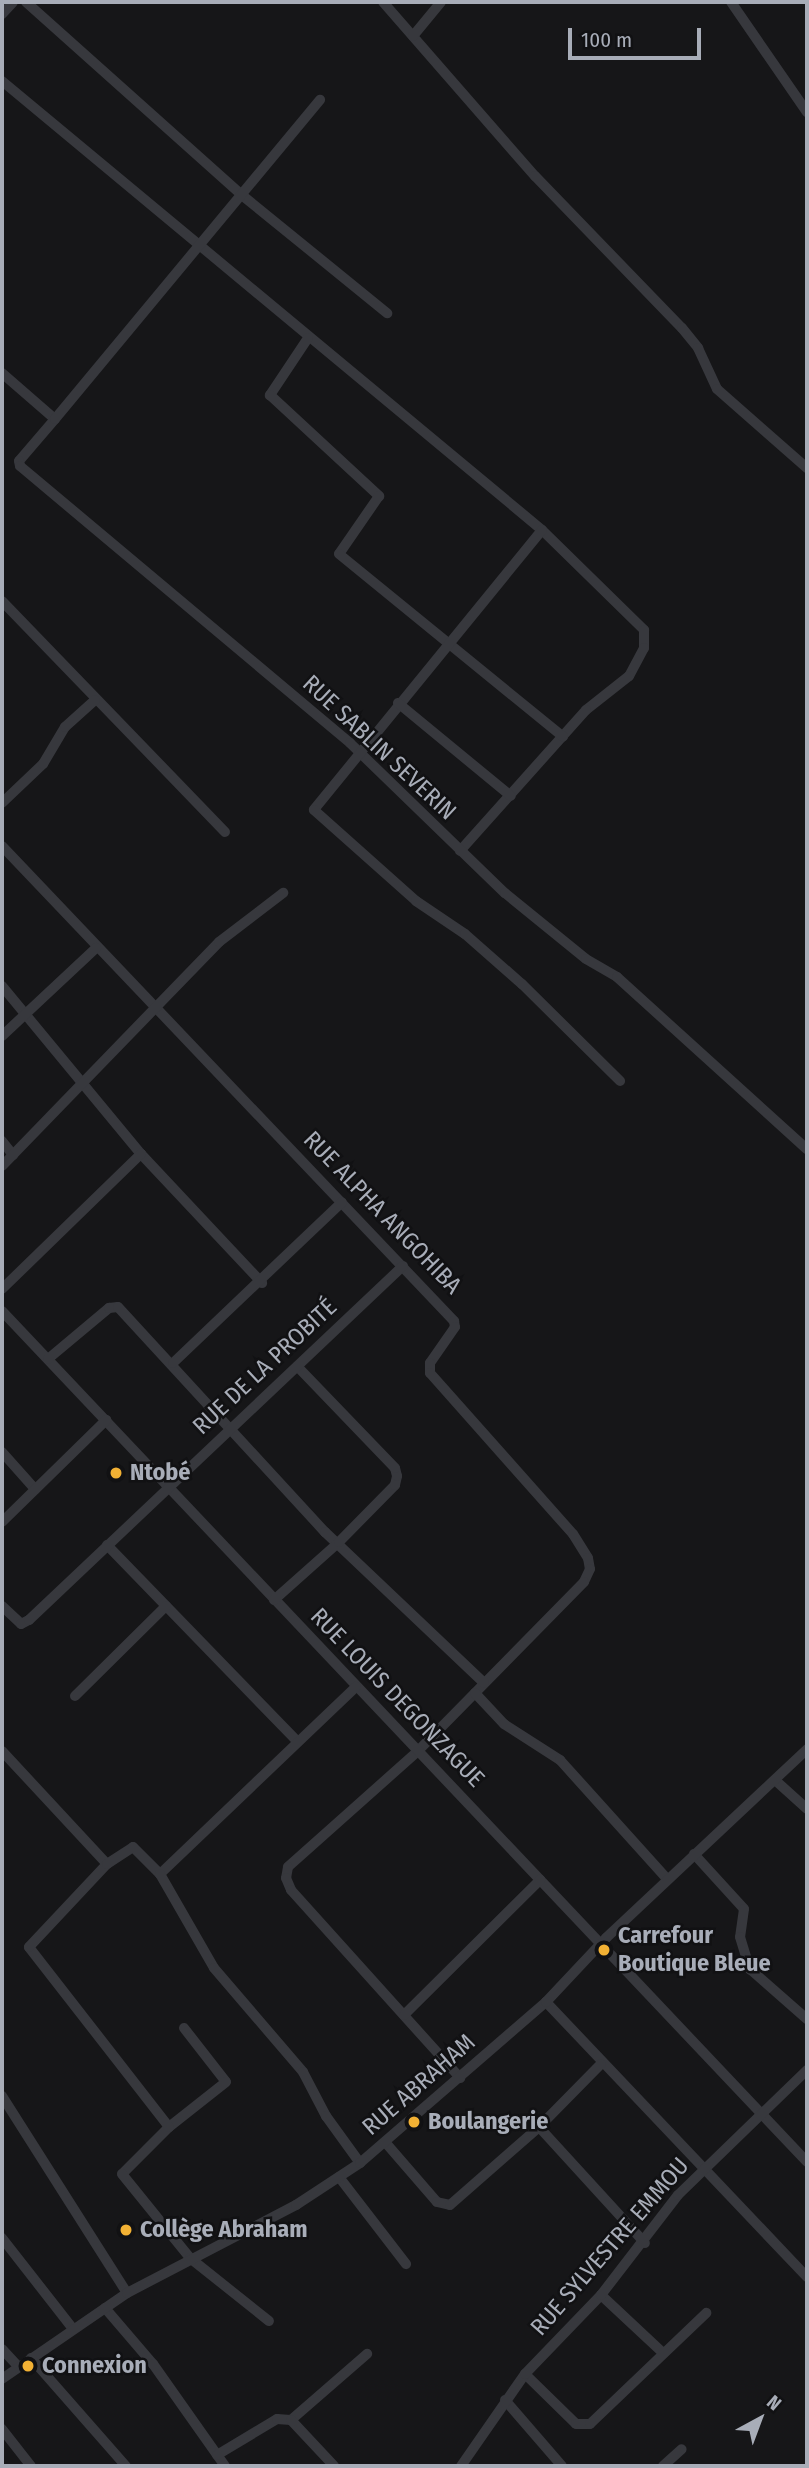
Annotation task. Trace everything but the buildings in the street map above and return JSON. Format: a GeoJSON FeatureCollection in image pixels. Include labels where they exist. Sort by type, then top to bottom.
{"type":"FeatureCollection","features":[{"type":"Feature","properties":{"kind":"street"},"geometry":{"type":"LineString","coordinates":[[2,14],[13,2]]}},
{"type":"Feature","properties":{"kind":"street"},"geometry":{"type":"LineString","coordinates":[[26,2],[243,196],[387,313]]}},
{"type":"Feature","properties":{"kind":"street"},"geometry":{"type":"LineString","coordinates":[[383,2],[535,176],[682,328],[698,348],[717,389],[807,468]]}},
{"type":"Feature","properties":{"kind":"street"},"geometry":{"type":"LineString","coordinates":[[413,36],[441,2]]}},
{"type":"Feature","properties":{"kind":"street"},"geometry":{"type":"LineString","coordinates":[[731,2],[807,112]]}},
{"type":"Feature","properties":{"kind":"street"},"geometry":{"type":"LineString","coordinates":[[2,81],[542,530],[632,615],[646,637],[629,676],[586,710],[460,851]]}},
{"type":"Feature","properties":{"kind":"street"},"geometry":{"type":"LineString","coordinates":[[2,373],[55,419],[243,196],[320,100]]}},
{"type":"Feature","properties":{"kind":"street"},"geometry":{"type":"LineString","coordinates":[[309,338],[270,396],[379,495],[339,554],[563,737]]}},
{"type":"Feature","properties":{"kind":"street","name":"RUE SABLIN SEVERIN"},"geometry":{"type":"LineString","coordinates":[[55,419],[19,461],[20,466],[359,751],[460,851],[578,952],[617,977],[807,1149]]}},
{"type":"Feature","properties":{"kind":"street"},"geometry":{"type":"LineString","coordinates":[[542,530],[315,806],[317,814],[416,901],[465,934],[522,984],[620,1082]]}},
{"type":"Feature","properties":{"kind":"street"},"geometry":{"type":"LineString","coordinates":[[2,601],[225,832]]}},
{"type":"Feature","properties":{"kind":"street"},"geometry":{"type":"LineString","coordinates":[[2,803],[43,764],[65,727],[95,700]]}},
{"type":"Feature","properties":{"kind":"street"},"geometry":{"type":"LineString","coordinates":[[398,704],[511,796]]}},
{"type":"Feature","properties":{"kind":"street","name":"RUE ALPHA ANGOHIBA"},"geometry":{"type":"LineString","coordinates":[[2,846],[96,948],[454,1321],[455,1327],[430,1363],[430,1374],[573,1534],[588,1558],[590,1569],[584,1582],[418,1751],[288,1867],[286,1878],[291,1890],[404,2015]]}},
{"type":"Feature","properties":{"kind":"street"},"geometry":{"type":"LineString","coordinates":[[2,1166],[156,1011],[219,942],[283,893]]}},
{"type":"Feature","properties":{"kind":"street"},"geometry":{"type":"LineString","coordinates":[[2,1036],[96,948]]}},
{"type":"Feature","properties":{"kind":"street"},"geometry":{"type":"LineString","coordinates":[[2,986],[85,1083],[141,1154],[262,1283]]}},
{"type":"Feature","properties":{"kind":"street"},"geometry":{"type":"LineString","coordinates":[[2,1141],[13,1155]]}},
{"type":"Feature","properties":{"kind":"street"},"geometry":{"type":"LineString","coordinates":[[2,1289],[141,1154]]}},
{"type":"Feature","properties":{"kind":"street"},"geometry":{"type":"LineString","coordinates":[[173,1363],[262,1283],[342,1202]]}},
{"type":"Feature","properties":{"kind":"street","name":"RUE DE LA PROBITÉ"},"geometry":{"type":"LineString","coordinates":[[2,1606],[21,1624],[29,1620],[403,1266]]}},
{"type":"Feature","properties":{"kind":"street"},"geometry":{"type":"LineString","coordinates":[[48,1359],[109,1308],[118,1307],[338,1542],[484,1683]]}},
{"type":"Feature","properties":{"kind":"street","name":"RUE LOUIS DEGONZAGUE"},"geometry":{"type":"LineString","coordinates":[[2,1311],[807,2162]]}},
{"type":"Feature","properties":{"kind":"street"},"geometry":{"type":"LineString","coordinates":[[274,1600],[395,1485],[397,1476],[395,1468],[297,1366]]}},
{"type":"Feature","properties":{"kind":"street"},"geometry":{"type":"LineString","coordinates":[[2,1522],[106,1420]]}},
{"type":"Feature","properties":{"kind":"street"},"geometry":{"type":"LineString","coordinates":[[2,1452],[35,1489]]}},
{"type":"Feature","properties":{"kind":"street"},"geometry":{"type":"LineString","coordinates":[[107,1545],[297,1741]]}},
{"type":"Feature","properties":{"kind":"street"},"geometry":{"type":"LineString","coordinates":[[75,1696],[166,1606]]}},
{"type":"Feature","properties":{"kind":"street"},"geometry":{"type":"LineString","coordinates":[[160,1874],[356,1687]]}},
{"type":"Feature","properties":{"kind":"street"},"geometry":{"type":"LineString","coordinates":[[475,1693],[504,1724],[559,1760],[667,1879]]}},
{"type":"Feature","properties":{"kind":"street","name":"RUE ABRAHAM"},"geometry":{"type":"LineString","coordinates":[[2,2379],[127,2293],[190,2258],[270,2219],[360,2163],[546,2002],[601,1943],[667,1879],[807,1749]]}},
{"type":"Feature","properties":{"kind":"street"},"geometry":{"type":"LineString","coordinates":[[2,1751],[107,1864]]}},
{"type":"Feature","properties":{"kind":"street"},"geometry":{"type":"LineString","coordinates":[[775,1780],[807,1809]]}},
{"type":"Feature","properties":{"kind":"street"},"geometry":{"type":"LineString","coordinates":[[169,2127],[29,1947],[107,1864],[133,1847],[160,1874],[214,1968],[303,2072],[326,2116],[360,2163]]}},
{"type":"Feature","properties":{"kind":"street"},"geometry":{"type":"LineString","coordinates":[[694,1854],[744,1909],[740,1937],[750,1969],[807,2019]]}},
{"type":"Feature","properties":{"kind":"street"},"geometry":{"type":"LineString","coordinates":[[460,2078],[404,2015],[540,1880]]}},
{"type":"Feature","properties":{"kind":"street"},"geometry":{"type":"LineString","coordinates":[[546,2002],[601,2064],[807,2277]]}},
{"type":"Feature","properties":{"kind":"street"},"geometry":{"type":"LineString","coordinates":[[184,2028],[226,2082],[169,2127],[122,2174],[190,2258],[269,2321]]}},
{"type":"Feature","properties":{"kind":"street"},"geometry":{"type":"LineString","coordinates":[[385,2142],[444,2206],[540,2127],[601,2064]]}},
{"type":"Feature","properties":{"kind":"street","name":"RUE SYLVESTRE EMMOU"},"geometry":{"type":"LineString","coordinates":[[461,2466],[525,2374],[601,2295],[645,2243],[678,2195],[807,2070]]}},
{"type":"Feature","properties":{"kind":"street"},"geometry":{"type":"LineString","coordinates":[[2,2096],[127,2293]]}},
{"type":"Feature","properties":{"kind":"street"},"geometry":{"type":"LineString","coordinates":[[540,2127],[645,2243]]}},
{"type":"Feature","properties":{"kind":"street"},"geometry":{"type":"LineString","coordinates":[[339,2177],[406,2264]]}},
{"type":"Feature","properties":{"kind":"street"},"geometry":{"type":"LineString","coordinates":[[2,2238],[73,2329]]}},
{"type":"Feature","properties":{"kind":"street"},"geometry":{"type":"LineString","coordinates":[[601,2295],[663,2352]]}},
{"type":"Feature","properties":{"kind":"street"},"geometry":{"type":"LineString","coordinates":[[105,2308],[153,2364],[225,2466]]}},
{"type":"Feature","properties":{"kind":"street"},"geometry":{"type":"LineString","coordinates":[[525,2374],[583,2426],[596,2420],[706,2313]]}},
{"type":"Feature","properties":{"kind":"street"},"geometry":{"type":"LineString","coordinates":[[2,2349],[19,2366]]}},
{"type":"Feature","properties":{"kind":"street"},"geometry":{"type":"LineString","coordinates":[[291,2420],[367,2354]]}},
{"type":"Feature","properties":{"kind":"street"},"geometry":{"type":"LineString","coordinates":[[31,2358],[126,2466]]}},
{"type":"Feature","properties":{"kind":"street"},"geometry":{"type":"LineString","coordinates":[[505,2400],[562,2466]]}},
{"type":"Feature","properties":{"kind":"street"},"geometry":{"type":"LineString","coordinates":[[217,2455],[272,2419],[291,2420],[334,2466]]}},
{"type":"Feature","properties":{"kind":"street"},"geometry":{"type":"LineString","coordinates":[[2,2429],[31,2466]]}},
{"type":"Feature","properties":{"kind":"street"},"geometry":{"type":"LineString","coordinates":[[663,2466],[682,2449]]}},
{"type":"Feature","properties":{"kind":"place","name":"Ntobé"},"geometry":{"type":"Point","coordinates":[116,1473]}},
{"type":"Feature","properties":{"kind":"place","name":"Carrefour Boutique Bleue"},"geometry":{"type":"Point","coordinates":[604,1950]}},
{"type":"Feature","properties":{"kind":"place","name":"Boulangerie"},"geometry":{"type":"Point","coordinates":[414,2122]}},
{"type":"Feature","properties":{"kind":"place","name":"Collège Abraham"},"geometry":{"type":"Point","coordinates":[126,2230]}},
{"type":"Feature","properties":{"kind":"place","name":"Connexion"},"geometry":{"type":"Point","coordinates":[28,2366]}}]}
